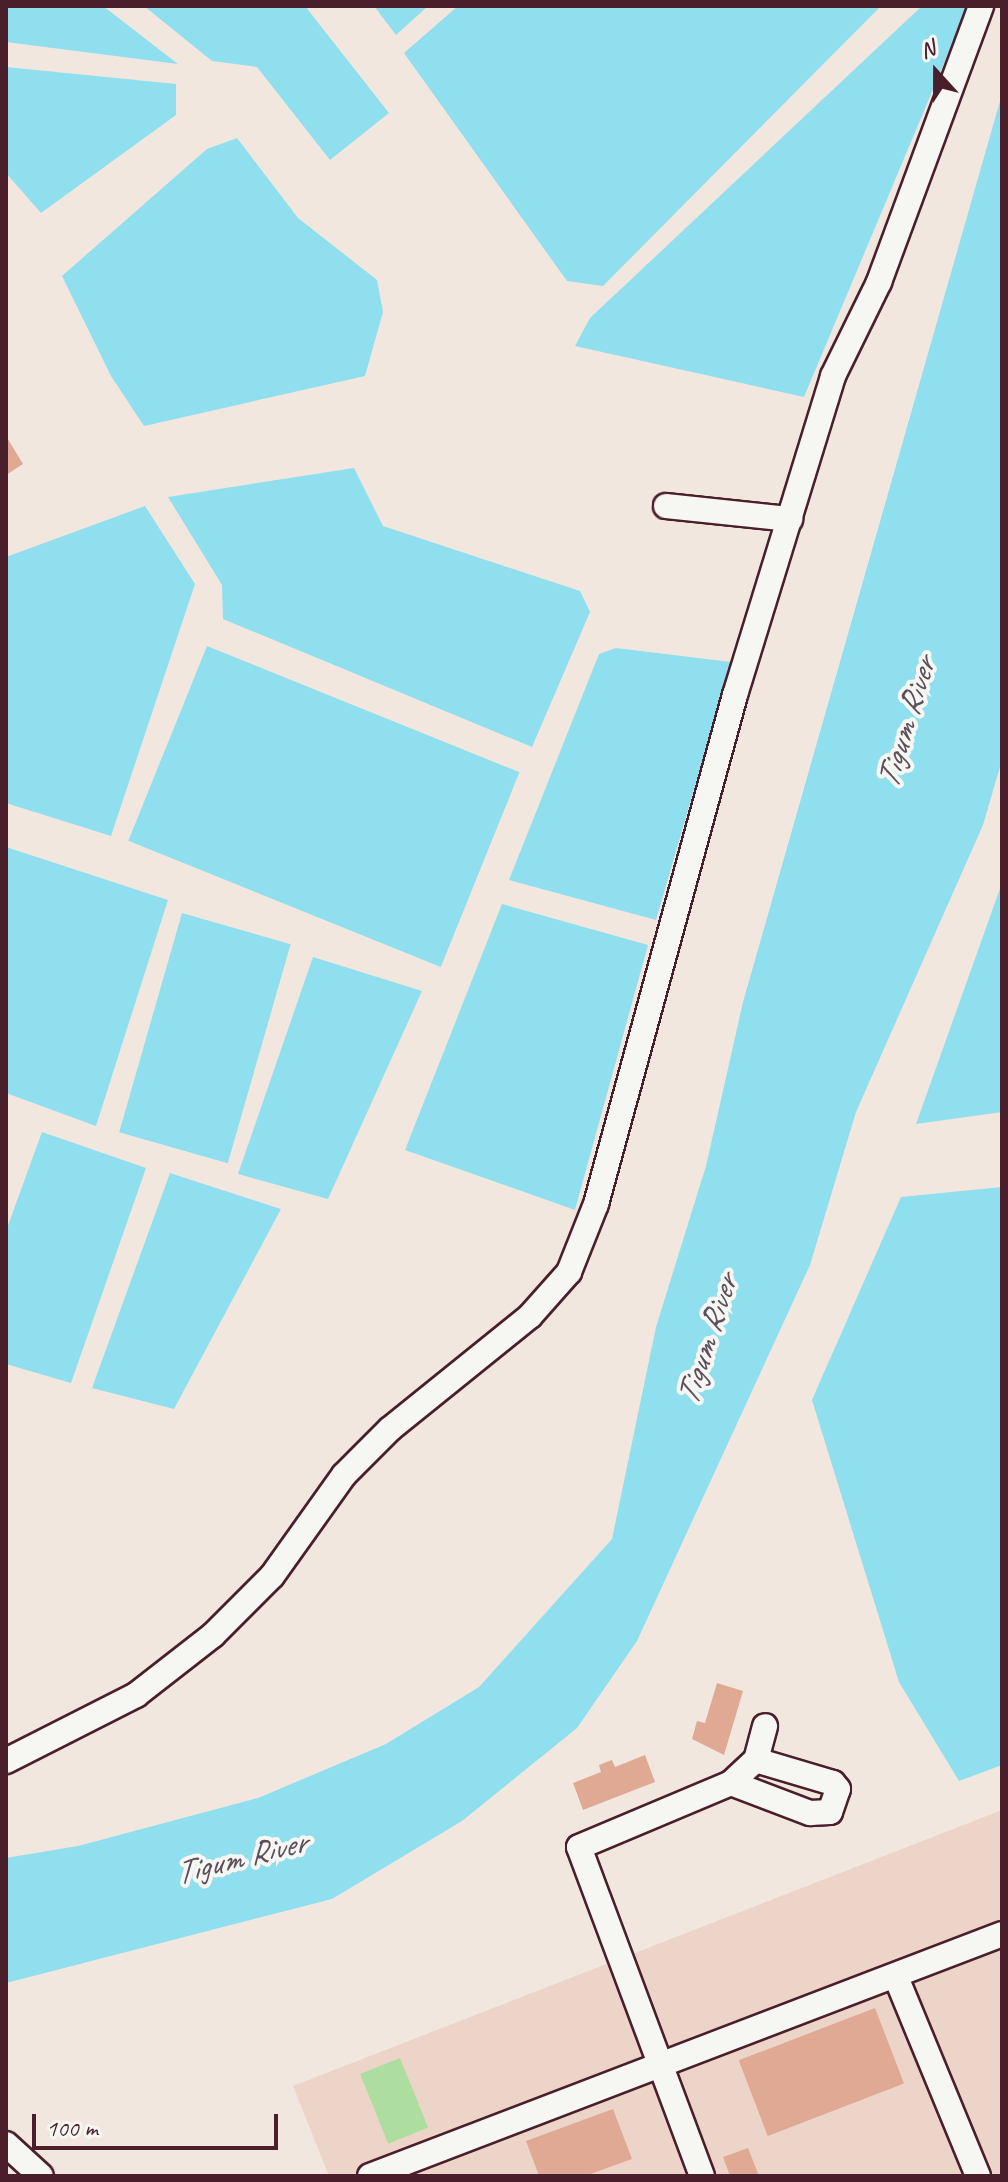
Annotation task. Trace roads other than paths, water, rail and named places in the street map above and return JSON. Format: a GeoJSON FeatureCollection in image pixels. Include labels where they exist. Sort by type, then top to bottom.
{"type":"FeatureCollection","features":[{"type":"Feature","properties":{"kind":"street"},"geometry":{"type":"LineString","coordinates":[[6,1761],[136,1695],[213,1635],[272,1576],[353,1465],[530,1316],[569,1272],[596,1204],[735,695],[833,376],[885,268],[981,6]]}},
{"type":"Feature","properties":{"kind":"street"},"geometry":{"type":"LineString","coordinates":[[666,506],[790,519]]}},
{"type":"Feature","properties":{"kind":"street"},"geometry":{"type":"LineString","coordinates":[[702,2176],[579,1847],[731,1783],[756,1760],[765,1726]]}},
{"type":"Feature","properties":{"kind":"street"},"geometry":{"type":"LineString","coordinates":[[731,1783],[810,1813],[830,1812],[838,1789],[833,1783],[756,1760]]}},
{"type":"Feature","properties":{"kind":"street"},"geometry":{"type":"LineString","coordinates":[[370,2176],[1002,1934]]}},
{"type":"Feature","properties":{"kind":"street"},"geometry":{"type":"LineString","coordinates":[[896,1977],[978,2176]]}},
{"type":"Feature","properties":{"kind":"street"},"geometry":{"type":"LineString","coordinates":[[6,2144],[41,2176]]}},
{"type":"Feature","properties":{"kind":"water"},"geometry":{"type":"Polygon","coordinates":[[[6,6],[103,6],[178,64],[6,42],[6,6]]]}},
{"type":"Feature","properties":{"kind":"water"},"geometry":{"type":"Polygon","coordinates":[[[144,6],[305,6],[389,113],[330,160],[257,67],[212,61],[144,6]]]}},
{"type":"Feature","properties":{"kind":"water"},"geometry":{"type":"Polygon","coordinates":[[[374,6],[428,6],[396,35],[374,6]]]}},
{"type":"Feature","properties":{"kind":"water"},"geometry":{"type":"Polygon","coordinates":[[[458,6],[881,6],[603,286],[567,281],[404,53],[458,6]]]}},
{"type":"Feature","properties":{"kind":"water"},"geometry":{"type":"Polygon","coordinates":[[[922,6],[968,6],[804,397],[575,346],[590,318],[922,6]]]}},
{"type":"Feature","properties":{"kind":"water"},"geometry":{"type":"Polygon","coordinates":[[[6,67],[176,84],[176,115],[41,213],[6,173],[6,67]]]}},
{"type":"Feature","properties":{"kind":"water","name":"Tigum River"},"geometry":{"type":"Polygon","coordinates":[[[1002,94],[1002,760],[983,825],[856,1112],[810,1265],[637,1641],[577,1728],[462,1821],[332,1899],[6,1983],[6,1858],[78,1846],[258,1798],[386,1744],[479,1687],[612,1539],[656,1327],[706,1166],[743,1002],[1002,94]]]}},
{"type":"Feature","properties":{"kind":"water"},"geometry":{"type":"Polygon","coordinates":[[[237,138],[298,218],[377,280],[383,312],[365,376],[144,426],[111,376],[62,276],[207,149],[237,138]]]}},
{"type":"Feature","properties":{"kind":"water"},"geometry":{"type":"Polygon","coordinates":[[[354,468],[383,526],[580,591],[590,612],[532,747],[223,619],[222,585],[168,497],[354,468]]]}},
{"type":"Feature","properties":{"kind":"water"},"geometry":{"type":"Polygon","coordinates":[[[145,506],[195,584],[111,836],[6,803],[6,557],[145,506]]]}},
{"type":"Feature","properties":{"kind":"water"},"geometry":{"type":"Polygon","coordinates":[[[207,646],[519,772],[441,967],[128,841],[207,646]]]}},
{"type":"Feature","properties":{"kind":"water"},"geometry":{"type":"Polygon","coordinates":[[[616,648],[731,662],[656,920],[509,880],[599,654],[616,648]]]}},
{"type":"Feature","properties":{"kind":"water"},"geometry":{"type":"Polygon","coordinates":[[[6,847],[168,900],[96,1126],[6,1093],[6,847]]]}},
{"type":"Feature","properties":{"kind":"water"},"geometry":{"type":"Polygon","coordinates":[[[1002,883],[1002,1112],[916,1124],[1002,883]]]}},
{"type":"Feature","properties":{"kind":"water"},"geometry":{"type":"Polygon","coordinates":[[[502,904],[648,945],[575,1210],[405,1150],[502,904]]]}},
{"type":"Feature","properties":{"kind":"water"},"geometry":{"type":"Polygon","coordinates":[[[182,913],[291,944],[228,1163],[119,1132],[182,913]]]}},
{"type":"Feature","properties":{"kind":"water"},"geometry":{"type":"Polygon","coordinates":[[[313,957],[422,991],[328,1199],[238,1174],[313,957]]]}},
{"type":"Feature","properties":{"kind":"water"},"geometry":{"type":"Polygon","coordinates":[[[42,1132],[146,1168],[71,1383],[6,1364],[6,1231],[42,1132]]]}},
{"type":"Feature","properties":{"kind":"water"},"geometry":{"type":"Polygon","coordinates":[[[170,1173],[281,1209],[174,1409],[92,1388],[170,1173]]]}},
{"type":"Feature","properties":{"kind":"water"},"geometry":{"type":"Polygon","coordinates":[[[1002,1187],[1002,1765],[959,1781],[899,1682],[812,1400],[901,1197],[1002,1187]]]}}]}
